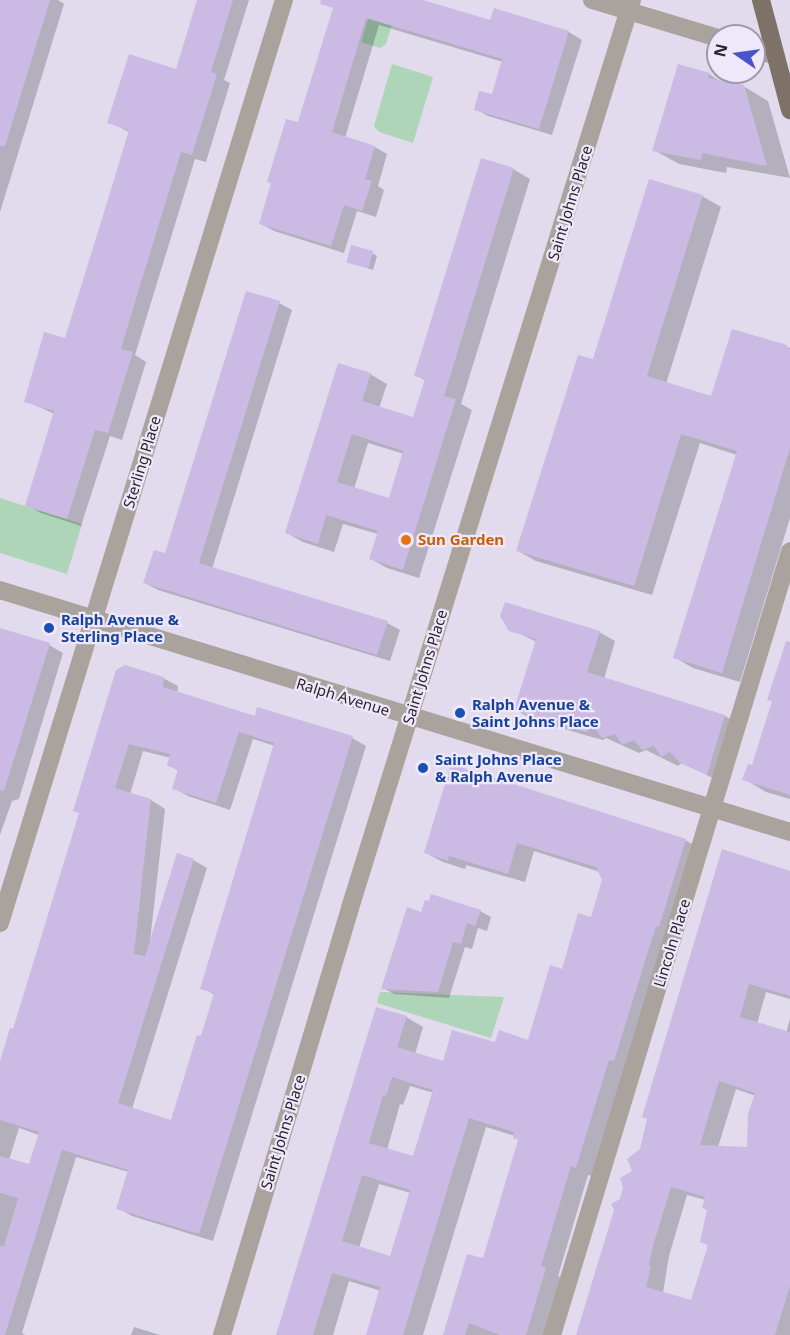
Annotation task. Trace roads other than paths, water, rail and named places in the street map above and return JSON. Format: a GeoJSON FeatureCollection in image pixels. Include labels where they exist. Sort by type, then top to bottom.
{"type":"FeatureCollection","features":[{"type":"Feature","properties":{"kind":"main road"},"geometry":{"type":"LineString","coordinates":[[761,0],[790,72]]}},
{"type":"Feature","properties":{"kind":"main road"},"geometry":{"type":"LineString","coordinates":[[783,59],[790,110]]}},
{"type":"Feature","properties":{"kind":"street","name":"Sterling Place"},"geometry":{"type":"LineString","coordinates":[[0,923],[284,0]]}},
{"type":"Feature","properties":{"kind":"street"},"geometry":{"type":"LineString","coordinates":[[592,0],[630,6],[706,34]]}},
{"type":"Feature","properties":{"kind":"street","name":"Saint Johns Place"},"geometry":{"type":"LineString","coordinates":[[222,1335],[409,717],[630,6]]}},
{"type":"Feature","properties":{"kind":"street"},"geometry":{"type":"LineString","coordinates":[[766,53],[783,59]]}},
{"type":"Feature","properties":{"kind":"street","name":"Lincoln Place"},"geometry":{"type":"LineString","coordinates":[[552,1335],[714,809],[790,551]]}},
{"type":"Feature","properties":{"kind":"street","name":"Ralph Avenue"},"geometry":{"type":"LineString","coordinates":[[0,590],[790,832]]}},
{"type":"Feature","properties":{"kind":"place","name":"Sun Garden"},"geometry":{"type":"Point","coordinates":[406,540]}},
{"type":"Feature","properties":{"kind":"place","name":"Ralph Avenue & Sterling Place"},"geometry":{"type":"Point","coordinates":[49,628]}},
{"type":"Feature","properties":{"kind":"place","name":"Ralph Avenue & Saint Johns Place"},"geometry":{"type":"Point","coordinates":[460,713]}},
{"type":"Feature","properties":{"kind":"place","name":"Saint Johns Place & Ralph Avenue"},"geometry":{"type":"Point","coordinates":[423,768]}}]}
